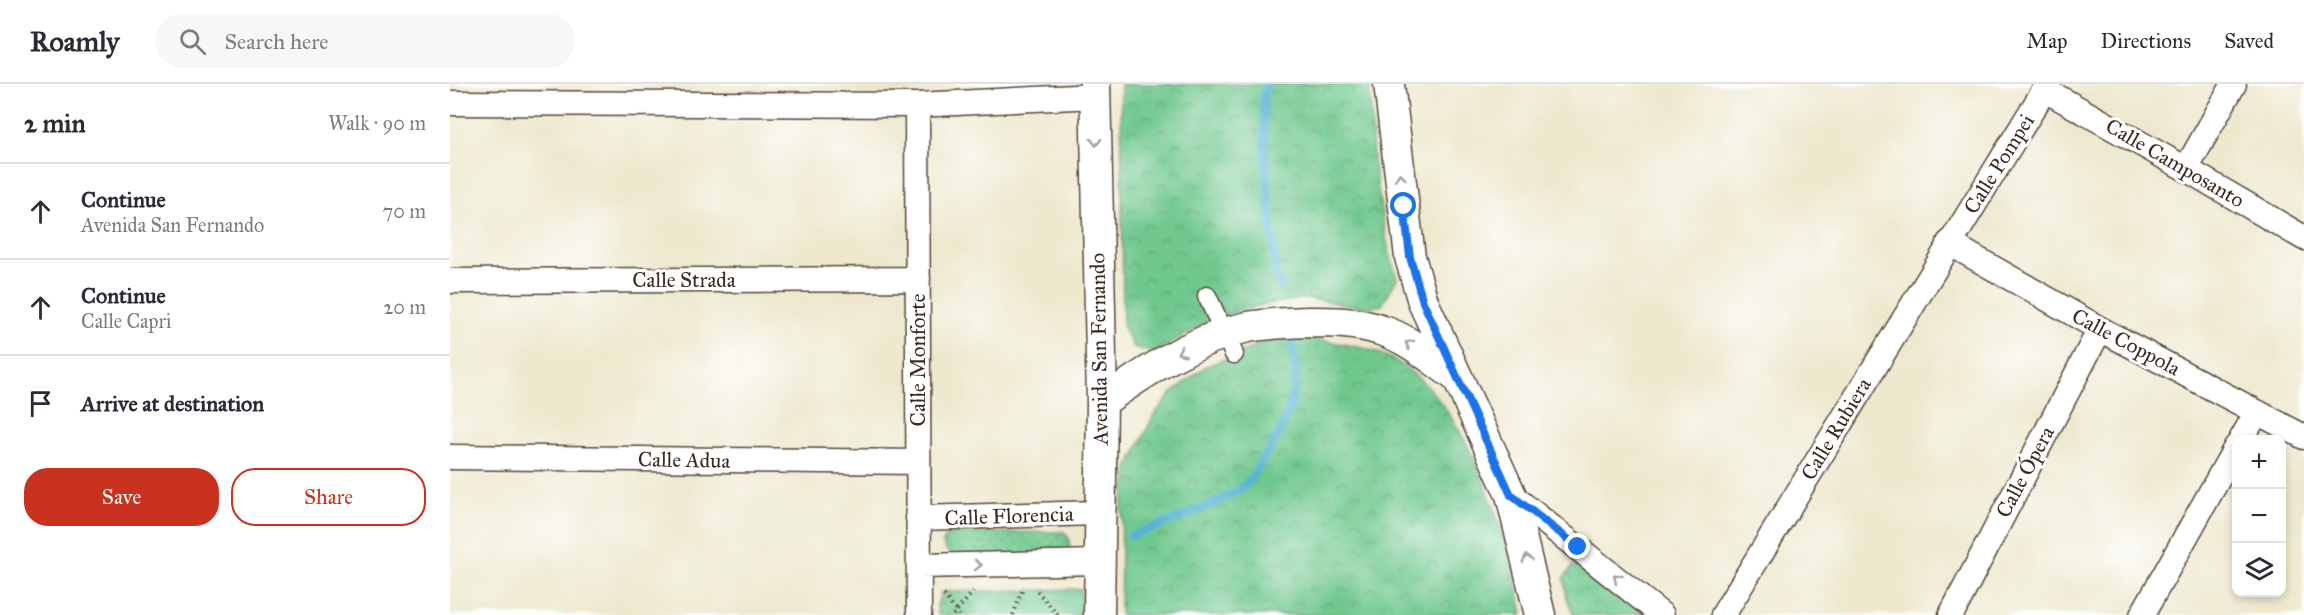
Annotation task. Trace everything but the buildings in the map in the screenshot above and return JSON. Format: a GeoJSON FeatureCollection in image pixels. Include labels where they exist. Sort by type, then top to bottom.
{"type":"FeatureCollection","features":[{"type":"Feature","properties":{"kind":"street"},"geometry":{"type":"LineString","coordinates":[[1389,84],[1410,257],[1423,302],[1511,495],[1540,615]]}},
{"type":"Feature","properties":{"kind":"street"},"geometry":{"type":"LineString","coordinates":[[2186,169],[2234,84]]}},
{"type":"Feature","properties":{"kind":"street","name":"Calle Camposanto"},"geometry":{"type":"LineString","coordinates":[[2046,87],[2304,238]]}},
{"type":"Feature","properties":{"kind":"street","name":"Calle Pompei"},"geometry":{"type":"LineString","coordinates":[[1949,243],[2046,87]]}},
{"type":"Feature","properties":{"kind":"street"},"geometry":{"type":"LineString","coordinates":[[450,103],[917,105],[1095,90]]}},
{"type":"Feature","properties":{"kind":"street","name":"Avenida San Fernando"},"geometry":{"type":"LineString","coordinates":[[1095,90],[1102,402],[1099,615]]}},
{"type":"Feature","properties":{"kind":"street","name":"Calle Monforte"},"geometry":{"type":"LineString","coordinates":[[917,105],[919,615]]}},
{"type":"Feature","properties":{"kind":"street","name":"Calle Coppola"},"geometry":{"type":"LineString","coordinates":[[1949,243],[2100,329],[2304,437]]}},
{"type":"Feature","properties":{"kind":"street","name":"Calle Rubiera"},"geometry":{"type":"LineString","coordinates":[[1723,615],[1949,243]]}},
{"type":"Feature","properties":{"kind":"street","name":"Calle Strada"},"geometry":{"type":"LineString","coordinates":[[450,281],[918,279]]}},
{"type":"Feature","properties":{"kind":"street"},"geometry":{"type":"LineString","coordinates":[[1207,296],[1229,344]]}},
{"type":"Feature","properties":{"kind":"street"},"geometry":{"type":"LineString","coordinates":[[1229,344],[1248,327],[1280,323],[1343,321],[1382,330],[1412,345],[1457,377]]}},
{"type":"Feature","properties":{"kind":"street","name":"Calle Ópera"},"geometry":{"type":"LineString","coordinates":[[1951,615],[2100,329]]}},
{"type":"Feature","properties":{"kind":"street"},"geometry":{"type":"LineString","coordinates":[[1102,402],[1161,362],[1208,340],[1229,344]]}},
{"type":"Feature","properties":{"kind":"street"},"geometry":{"type":"LineString","coordinates":[[2244,435],[2256,412]]}},
{"type":"Feature","properties":{"kind":"street"},"geometry":{"type":"LineString","coordinates":[[2142,615],[2232,454]]}},
{"type":"Feature","properties":{"kind":"street","name":"Calle Adua"},"geometry":{"type":"LineString","coordinates":[[450,457],[918,462]]}},
{"type":"Feature","properties":{"kind":"street"},"geometry":{"type":"LineString","coordinates":[[1511,495],[1662,615]]}},
{"type":"Feature","properties":{"kind":"street","name":"Calle Florencia"},"geometry":{"type":"LineString","coordinates":[[918,518],[1099,513]]}},
{"type":"Feature","properties":{"kind":"street"},"geometry":{"type":"LineString","coordinates":[[919,566],[1098,562]]}},
{"type":"Feature","properties":{"kind":"path"},"geometry":{"type":"LineString","coordinates":[[1012,591],[1038,591],[1058,615]]}},
{"type":"Feature","properties":{"kind":"path"},"geometry":{"type":"LineString","coordinates":[[1013,615],[1022,591]]}},
{"type":"Feature","properties":{"kind":"path"},"geometry":{"type":"LineString","coordinates":[[942,592],[953,592]]}},
{"type":"Feature","properties":{"kind":"path"},"geometry":{"type":"LineString","coordinates":[[940,598],[942,592]]}},
{"type":"Feature","properties":{"kind":"path"},"geometry":{"type":"LineString","coordinates":[[942,592],[960,615]]}},
{"type":"Feature","properties":{"kind":"path"},"geometry":{"type":"LineString","coordinates":[[963,592],[983,592]]}},
{"type":"Feature","properties":{"kind":"path"},"geometry":{"type":"LineString","coordinates":[[952,615],[973,592]]}},
{"type":"Feature","properties":{"kind":"green space"},"geometry":{"type":"Polygon","coordinates":[[[1121,84],[1370,84],[1373,159],[1386,239],[1397,279],[1382,305],[1366,308],[1307,298],[1261,305],[1215,318],[1153,353],[1134,347],[1123,328],[1121,84]]]}},
{"type":"Feature","properties":{"kind":"green space"},"geometry":{"type":"Polygon","coordinates":[[[1305,338],[1370,350],[1394,360],[1428,388],[1449,414],[1483,480],[1496,515],[1508,551],[1523,615],[1120,615],[1122,504],[1129,466],[1154,415],[1172,393],[1205,367],[1273,339],[1305,338]]]}},
{"type":"Feature","properties":{"kind":"green space"},"geometry":{"type":"Polygon","coordinates":[[[1064,532],[1069,539],[1070,553],[955,557],[947,551],[943,543],[947,533],[1064,532]]]}},
{"type":"Feature","properties":{"kind":"green space"},"geometry":{"type":"Polygon","coordinates":[[[1588,565],[1643,615],[1574,615],[1567,599],[1564,577],[1573,566],[1588,565]]]}},
{"type":"Feature","properties":{"kind":"green space"},"geometry":{"type":"Polygon","coordinates":[[[1081,589],[1084,615],[938,615],[937,604],[942,592],[1081,589]]]}},
{"type":"Feature","properties":{"kind":"waterway"},"geometry":{"type":"LineString","coordinates":[[1267,84],[1263,97],[1265,154],[1276,275],[1281,285]]}},
{"type":"Feature","properties":{"kind":"waterway"},"geometry":{"type":"LineString","coordinates":[[1131,536],[1207,507],[1236,492],[1249,481],[1280,431],[1291,401],[1295,370],[1291,336]]}},
{"type":"Feature","properties":{"kind":"route"},"geometry":{"type":"LineString","coordinates":[[1404,206],[1410,257],[1423,302],[1511,495],[1578,547]]}}]}
